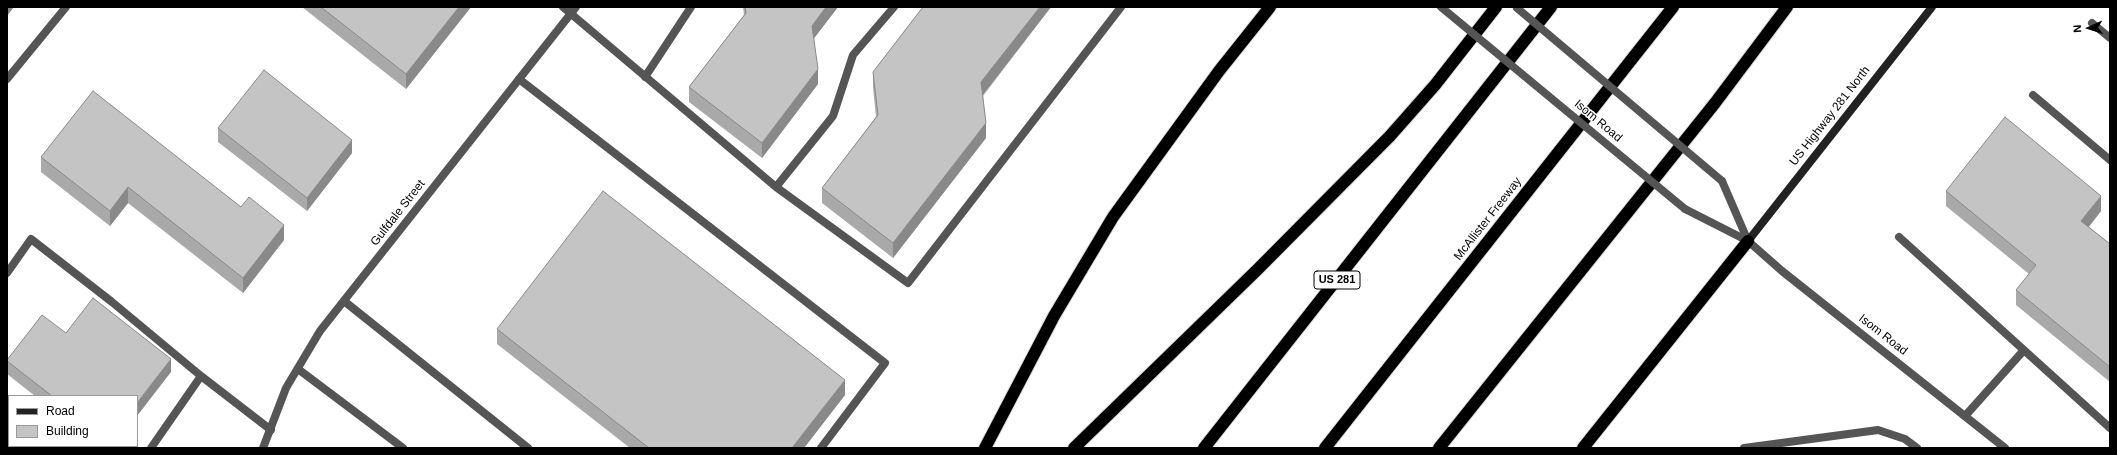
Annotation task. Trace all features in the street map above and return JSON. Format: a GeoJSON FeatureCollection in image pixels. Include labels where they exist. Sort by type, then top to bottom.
{"type":"FeatureCollection","features":[{"type":"Feature","properties":{"kind":"highway"},"geometry":{"type":"LineString","coordinates":[[985,448],[1054,316],[1113,217],[1219,71],[1270,7]]}},
{"type":"Feature","properties":{"kind":"highway"},"geometry":{"type":"LineString","coordinates":[[1074,448],[1258,269],[1390,136],[1435,85],[1496,7]]}},
{"type":"Feature","properties":{"kind":"highway","name":"US 281"},"geometry":{"type":"LineString","coordinates":[[1204,448],[1551,7]]}},
{"type":"Feature","properties":{"kind":"highway","name":"McAllister Freeway"},"geometry":{"type":"LineString","coordinates":[[1325,448],[1673,7]]}},
{"type":"Feature","properties":{"kind":"highway"},"geometry":{"type":"LineString","coordinates":[[1439,448],[1715,103],[1787,7]]}},
{"type":"Feature","properties":{"kind":"highway"},"geometry":{"type":"LineString","coordinates":[[1583,448],[1748,241]]}},
{"type":"Feature","properties":{"kind":"main road","name":"US Highway 281 North"},"geometry":{"type":"LineString","coordinates":[[1748,241],[1932,7]]}},
{"type":"Feature","properties":{"kind":"street"},"geometry":{"type":"LineString","coordinates":[[7,79],[66,7]]}},
{"type":"Feature","properties":{"kind":"street"},"geometry":{"type":"LineString","coordinates":[[563,7],[573,10],[645,77],[776,187],[908,282],[1121,7]]}},
{"type":"Feature","properties":{"kind":"street"},"geometry":{"type":"LineString","coordinates":[[645,77],[691,7]]}},
{"type":"Feature","properties":{"kind":"street"},"geometry":{"type":"LineString","coordinates":[[776,187],[833,116],[853,55],[894,7]]}},
{"type":"Feature","properties":{"kind":"street","name":"Isom Road"},"geometry":{"type":"LineString","coordinates":[[1441,7],[1685,209],[1748,241],[1782,271],[1966,415],[2005,448]]}},
{"type":"Feature","properties":{"kind":"street","name":"Isom Road"},"geometry":{"type":"LineString","coordinates":[[1515,7],[1722,181],[1748,241]]}},
{"type":"Feature","properties":{"kind":"street","name":"Gulfdale Street"},"geometry":{"type":"LineString","coordinates":[[263,448],[286,388],[320,331],[573,10]]}},
{"type":"Feature","properties":{"kind":"street"},"geometry":{"type":"LineString","coordinates":[[2092,22],[2110,38]]}},
{"type":"Feature","properties":{"kind":"street"},"geometry":{"type":"LineString","coordinates":[[519,79],[885,363],[821,448]]}},
{"type":"Feature","properties":{"kind":"street"},"geometry":{"type":"LineString","coordinates":[[2033,95],[2110,160]]}},
{"type":"Feature","properties":{"kind":"street"},"geometry":{"type":"LineString","coordinates":[[1899,237],[2110,428]]}},
{"type":"Feature","properties":{"kind":"street"},"geometry":{"type":"LineString","coordinates":[[7,273],[31,239],[112,302],[201,376],[271,430]]}},
{"type":"Feature","properties":{"kind":"street"},"geometry":{"type":"LineString","coordinates":[[344,301],[528,448]]}},
{"type":"Feature","properties":{"kind":"street"},"geometry":{"type":"LineString","coordinates":[[1966,415],[2024,350]]}},
{"type":"Feature","properties":{"kind":"street"},"geometry":{"type":"LineString","coordinates":[[298,369],[403,448]]}},
{"type":"Feature","properties":{"kind":"street"},"geometry":{"type":"LineString","coordinates":[[151,448],[201,376]]}},
{"type":"Feature","properties":{"kind":"street"},"geometry":{"type":"LineString","coordinates":[[1744,448],[1878,430],[1905,439],[1917,448]]}},
{"type":"Feature","properties":{"kind":"building"},"geometry":{"type":"Polygon","coordinates":[[[321,7],[459,7],[406,74],[321,7]]]}},
{"type":"Feature","properties":{"kind":"building"},"geometry":{"type":"Polygon","coordinates":[[[745,7],[826,7],[812,26],[818,69],[762,143],[689,87],[746,13],[745,7]]]}},
{"type":"Feature","properties":{"kind":"building"},"geometry":{"type":"Polygon","coordinates":[[[923,7],[1040,7],[981,82],[986,123],[893,243],[822,188],[878,115],[873,72],[923,7]]]}},
{"type":"Feature","properties":{"kind":"building"},"geometry":{"type":"Polygon","coordinates":[[[264,70],[352,140],[307,198],[218,128],[264,70]]]}},
{"type":"Feature","properties":{"kind":"building"},"geometry":{"type":"Polygon","coordinates":[[[93,91],[241,207],[249,197],[284,225],[243,278],[128,187],[110,211],[41,157],[93,91]]]}},
{"type":"Feature","properties":{"kind":"building"},"geometry":{"type":"Polygon","coordinates":[[[2005,117],[2101,196],[2081,221],[2110,244],[2110,367],[2016,290],[2036,265],[1946,191],[2005,117]]]}},
{"type":"Feature","properties":{"kind":"building"},"geometry":{"type":"Polygon","coordinates":[[[603,191],[845,380],[792,448],[649,448],[497,329],[603,191]]]}},
{"type":"Feature","properties":{"kind":"building"},"geometry":{"type":"Polygon","coordinates":[[[93,298],[171,359],[138,402],[138,395],[51,395],[7,361],[42,315],[66,333],[93,298]]]}},
{"type":"Feature","properties":{"kind":"building"},"geometry":{"type":"Polygon","coordinates":[[[7,425],[8,447],[36,448],[7,448],[7,425]]]}}]}
